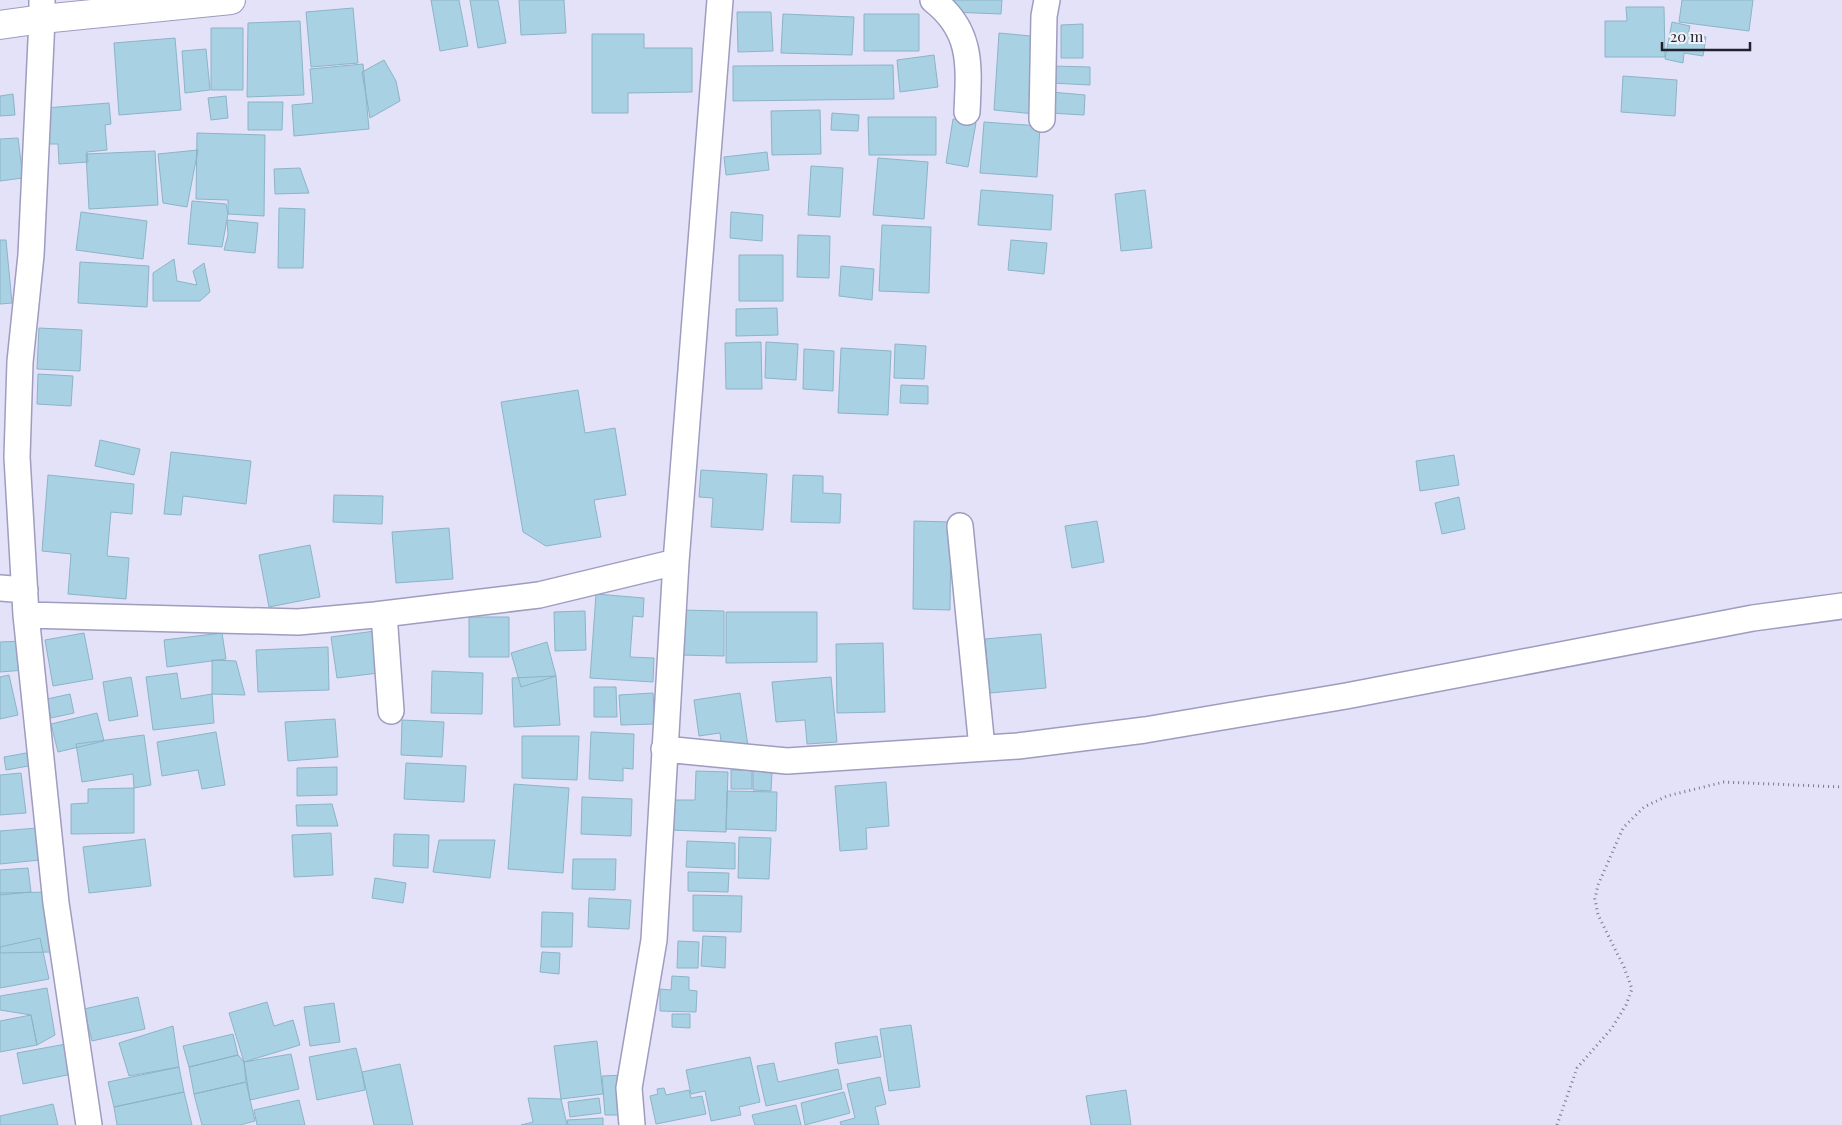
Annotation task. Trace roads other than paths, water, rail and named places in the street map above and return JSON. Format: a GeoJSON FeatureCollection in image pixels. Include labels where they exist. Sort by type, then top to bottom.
{"type":"FeatureCollection","features":[{"type":"Feature","properties":{"kind":"street"},"geometry":{"type":"LineString","coordinates":[[0,25],[42,10],[231,0]]}},
{"type":"Feature","properties":{"kind":"street"},"geometry":{"type":"LineString","coordinates":[[632,1125],[629,1088],[654,940],[676,562],[720,0]]}},
{"type":"Feature","properties":{"kind":"street"},"geometry":{"type":"LineString","coordinates":[[933,0],[956,26],[967,52],[969,68],[967,112]]}},
{"type":"Feature","properties":{"kind":"street"},"geometry":{"type":"LineString","coordinates":[[1042,119],[1044,16],[1047,0]]}},
{"type":"Feature","properties":{"kind":"street"},"geometry":{"type":"LineString","coordinates":[[42,10],[31,255],[20,362],[17,447],[26,615],[56,903],[89,1125]]}},
{"type":"Feature","properties":{"kind":"street"},"geometry":{"type":"LineString","coordinates":[[960,526],[982,748]]}},
{"type":"Feature","properties":{"kind":"street"},"geometry":{"type":"LineString","coordinates":[[26,615],[298,622],[384,614],[539,595],[676,562]]}},
{"type":"Feature","properties":{"kind":"street"},"geometry":{"type":"LineString","coordinates":[[0,588],[25,590]]}},
{"type":"Feature","properties":{"kind":"street"},"geometry":{"type":"LineString","coordinates":[[664,750],[787,761],[1018,746],[1145,730],[1356,694],[1754,618],[1842,606]]}},
{"type":"Feature","properties":{"kind":"street"},"geometry":{"type":"LineString","coordinates":[[384,614],[391,711]]}}]}
